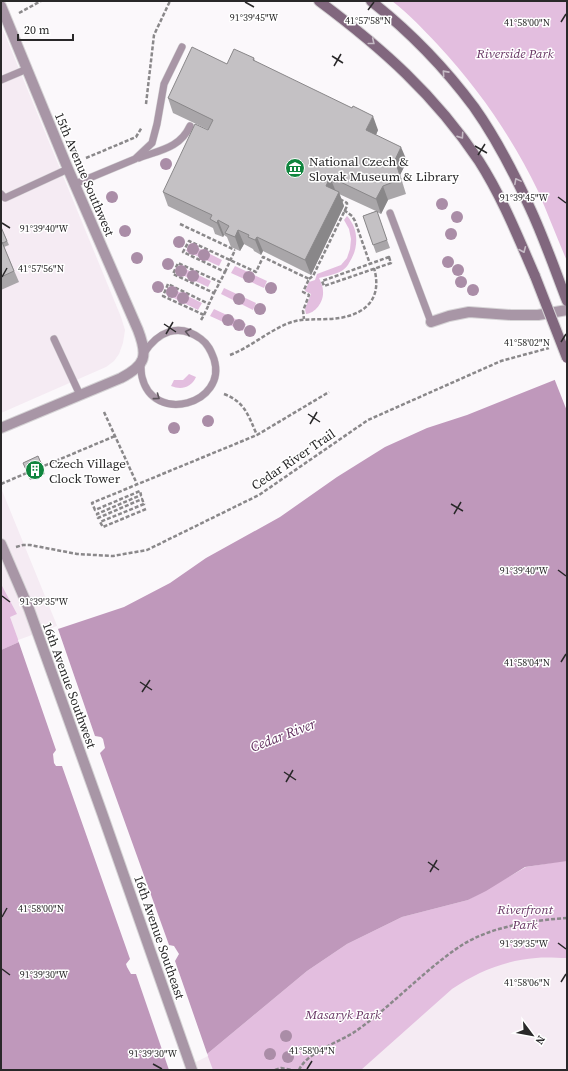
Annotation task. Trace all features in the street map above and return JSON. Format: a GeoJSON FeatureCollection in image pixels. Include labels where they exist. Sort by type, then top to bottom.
{"type":"FeatureCollection","features":[{"type":"Feature","properties":{"kind":"main road"},"geometry":{"type":"LineString","coordinates":[[319,1],[372,42],[404,71],[429,96],[480,162],[500,199],[535,276],[567,358]]}},
{"type":"Feature","properties":{"kind":"main road"},"geometry":{"type":"LineString","coordinates":[[371,1],[403,28],[452,80],[474,107],[490,132],[531,209],[567,301]]}},
{"type":"Feature","properties":{"kind":"street","name":"15th Avenue Southwest"},"geometry":{"type":"LineString","coordinates":[[1,6],[68,169],[138,330],[144,353]]}},
{"type":"Feature","properties":{"kind":"street"},"geometry":{"type":"LineString","coordinates":[[431,322],[449,316],[469,312],[538,315],[567,310]]}},
{"type":"Feature","properties":{"kind":"street"},"geometry":{"type":"LineString","coordinates":[[1,428],[121,378],[132,372],[141,364],[144,353]]}},
{"type":"Feature","properties":{"kind":"street","name":"16th Avenue Southwest"},"geometry":{"type":"LineString","coordinates":[[1,544],[29,609],[102,813]]}},
{"type":"Feature","properties":{"kind":"street","name":"16th Avenue Southeast"},"geometry":{"type":"LineString","coordinates":[[102,813],[192,1070]]}},
{"type":"Feature","properties":{"kind":"lane"},"geometry":{"type":"LineString","coordinates":[[135,159],[152,143],[164,84],[182,47]]}},
{"type":"Feature","properties":{"kind":"lane"},"geometry":{"type":"LineString","coordinates":[[1,80],[27,68]]}},
{"type":"Feature","properties":{"kind":"lane"},"geometry":{"type":"LineString","coordinates":[[75,184],[135,159],[172,146],[186,136],[190,126]]}},
{"type":"Feature","properties":{"kind":"lane"},"geometry":{"type":"LineString","coordinates":[[1,194],[5,198],[68,169]]}},
{"type":"Feature","properties":{"kind":"lane"},"geometry":{"type":"LineString","coordinates":[[390,213],[431,322]]}},
{"type":"Feature","properties":{"kind":"lane"},"geometry":{"type":"LineString","coordinates":[[141,364],[142,376],[146,388],[155,397],[166,403],[179,405],[192,403],[203,396],[211,386],[215,374],[215,362],[211,351],[204,341],[195,334],[183,331],[171,331],[160,335],[150,343],[144,353]]}},
{"type":"Feature","properties":{"kind":"lane"},"geometry":{"type":"LineString","coordinates":[[54,339],[80,395]]}},
{"type":"Feature","properties":{"kind":"path"},"geometry":{"type":"LineString","coordinates":[[6,19],[41,1]]}},
{"type":"Feature","properties":{"kind":"path"},"geometry":{"type":"LineString","coordinates":[[146,106],[154,35],[170,1]]}},
{"type":"Feature","properties":{"kind":"path"},"geometry":{"type":"LineString","coordinates":[[86,158],[136,137],[143,124]]}},
{"type":"Feature","properties":{"kind":"path"},"geometry":{"type":"LineString","coordinates":[[304,319],[303,310],[309,295],[303,292],[309,279],[313,276],[347,203],[334,196]]}},
{"type":"Feature","properties":{"kind":"path"},"geometry":{"type":"LineString","coordinates":[[344,210],[352,216],[355,221],[370,264]]}},
{"type":"Feature","properties":{"kind":"path"},"geometry":{"type":"LineString","coordinates":[[180,224],[235,250],[201,320]]}},
{"type":"Feature","properties":{"kind":"path"},"geometry":{"type":"LineString","coordinates":[[225,272],[183,252],[189,240],[256,272],[263,257],[309,279]]}},
{"type":"Feature","properties":{"kind":"path"},"geometry":{"type":"LineString","coordinates":[[389,257],[391,263],[374,268],[324,286],[322,281],[389,257]]}},
{"type":"Feature","properties":{"kind":"path"},"geometry":{"type":"LineString","coordinates":[[214,293],[173,274],[178,263],[220,282]]}},
{"type":"Feature","properties":{"kind":"path"},"geometry":{"type":"LineString","coordinates":[[230,355],[247,348],[277,328],[289,323],[304,319],[348,316],[364,309],[375,294],[377,287],[374,268]]}},
{"type":"Feature","properties":{"kind":"path"},"geometry":{"type":"LineString","coordinates":[[204,315],[163,296],[168,284],[209,304]]}},
{"type":"Feature","properties":{"kind":"path","name":"Cedar River Trail"},"geometry":{"type":"LineString","coordinates":[[21,545],[77,554],[113,556],[147,550],[259,495],[368,420],[501,361],[552,346]]}},
{"type":"Feature","properties":{"kind":"path"},"geometry":{"type":"LineString","coordinates":[[146,509],[103,527],[100,522],[144,504],[142,499],[98,518],[97,514],[142,495],[140,491],[95,510],[92,503],[257,435],[329,392]]}},
{"type":"Feature","properties":{"kind":"path"},"geometry":{"type":"LineString","coordinates":[[224,394],[234,398],[240,403],[247,413],[257,435]]}},
{"type":"Feature","properties":{"kind":"path"},"geometry":{"type":"LineString","coordinates":[[104,412],[137,484]]}},
{"type":"Feature","properties":{"kind":"path"},"geometry":{"type":"LineString","coordinates":[[36,469],[115,436]]}},
{"type":"Feature","properties":{"kind":"path"},"geometry":{"type":"LineString","coordinates":[[1,484],[29,472]]}},
{"type":"Feature","properties":{"kind":"path"},"geometry":{"type":"LineString","coordinates":[[299,1070],[312,1056],[355,1031],[402,994],[433,967],[464,944],[486,934],[526,922],[567,918]]}},
{"type":"Feature","properties":{"kind":"path"},"geometry":{"type":"LineString","coordinates":[[275,1070],[281,1068],[292,1070]]}},
{"type":"Feature","properties":{"kind":"shaded area"},"geometry":{"type":"Polygon","coordinates":[[[1,25],[125,330],[123,343],[119,354],[114,361],[106,367],[1,413],[1,25]]]}},
{"type":"Feature","properties":{"kind":"shaded area"},"geometry":{"type":"Polygon","coordinates":[[[1,488],[58,628],[402,917],[486,891],[562,861],[567,861],[567,1070],[169,1070],[19,642],[1,650],[1,488]]]}},
{"type":"Feature","properties":{"kind":"green space","name":"Riverside Park"},"geometry":{"type":"Polygon","coordinates":[[[392,1],[567,1],[567,261],[538,191],[528,171],[493,114],[453,61],[416,22],[392,1]]]}},
{"type":"Feature","properties":{"kind":"green space"},"geometry":{"type":"Polygon","coordinates":[[[347,216],[356,233],[355,251],[347,266],[343,270],[335,274],[319,278],[323,289],[321,302],[316,309],[306,314],[305,309],[311,294],[305,291],[309,282],[315,280],[317,274],[341,265],[347,258],[351,239],[349,229],[344,220],[347,216]]]}},
{"type":"Feature","properties":{"kind":"green space"},"geometry":{"type":"Polygon","coordinates":[[[190,244],[222,260],[219,266],[186,251],[190,244]]]}},
{"type":"Feature","properties":{"kind":"green space"},"geometry":{"type":"Polygon","coordinates":[[[179,266],[211,281],[208,287],[176,272],[179,266]]]}},
{"type":"Feature","properties":{"kind":"green space"},"geometry":{"type":"Polygon","coordinates":[[[235,266],[267,281],[264,288],[231,273],[235,266]]]}},
{"type":"Feature","properties":{"kind":"green space"},"geometry":{"type":"Polygon","coordinates":[[[169,287],[202,303],[198,310],[166,294],[169,287]]]}},
{"type":"Feature","properties":{"kind":"green space"},"geometry":{"type":"Polygon","coordinates":[[[224,288],[256,303],[253,310],[221,294],[224,288]]]}},
{"type":"Feature","properties":{"kind":"green space"},"geometry":{"type":"Polygon","coordinates":[[[214,309],[246,324],[243,331],[210,316],[214,309]]]}},
{"type":"Feature","properties":{"kind":"green space"},"geometry":{"type":"Polygon","coordinates":[[[189,374],[196,377],[189,386],[178,388],[171,386],[174,380],[183,380],[189,374]]]}},
{"type":"Feature","properties":{"kind":"green space"},"geometry":{"type":"Polygon","coordinates":[[[1,584],[17,614],[10,617],[19,642],[1,650],[1,584]]]}},
{"type":"Feature","properties":{"kind":"green space","name":"Masaryk Park"},"geometry":{"type":"Polygon","coordinates":[[[567,861],[567,958],[540,958],[514,961],[471,977],[452,989],[361,1070],[213,1070],[207,1054],[307,971],[347,944],[402,917],[468,900],[526,867],[567,861]]]}},
{"type":"Feature","properties":{"kind":"water","name":"Cedar River"},"geometry":{"type":"Polygon","coordinates":[[[567,375],[567,861],[525,867],[486,891],[468,900],[402,917],[347,944],[307,971],[207,1054],[176,1070],[1,1070],[1,650],[19,642],[124,607],[170,583],[206,558],[280,517],[337,477],[385,447],[427,428],[467,415],[567,375]]]}},
{"type":"Feature","properties":{"kind":"pier"},"geometry":{"type":"Polygon","coordinates":[[[567,373],[567,411],[554,378],[567,373]]]}},
{"type":"Feature","properties":{"kind":"pier"},"geometry":{"type":"Polygon","coordinates":[[[57,626],[95,736],[103,739],[105,748],[100,753],[169,945],[174,946],[179,954],[175,961],[208,1056],[180,1070],[169,1070],[136,974],[131,974],[127,967],[126,964],[130,959],[62,766],[56,766],[54,763],[53,754],[56,750],[18,640],[57,626]]]}},
{"type":"Feature","properties":{"kind":"building","name":"National Czech & Slovak Museum & Library"},"geometry":{"type":"Polygon","coordinates":[[[192,47],[227,64],[234,49],[254,58],[253,60],[352,108],[353,106],[373,116],[366,130],[401,147],[395,160],[401,179],[383,186],[376,199],[330,177],[326,186],[339,192],[305,260],[257,237],[255,240],[248,237],[249,235],[238,230],[235,237],[225,233],[229,226],[218,220],[217,223],[210,219],[212,215],[163,192],[195,124],[208,130],[213,120],[168,98],[192,47]]]}},
{"type":"Feature","properties":{"kind":"building"},"geometry":{"type":"Polygon","coordinates":[[[377,211],[387,240],[373,245],[363,216],[377,211]]]}},
{"type":"Feature","properties":{"kind":"building"},"geometry":{"type":"Polygon","coordinates":[[[1,227],[7,241],[3,243],[1,242],[1,227]]]}},
{"type":"Feature","properties":{"kind":"building"},"geometry":{"type":"Polygon","coordinates":[[[1,242],[14,271],[1,277],[1,242]]]}},
{"type":"Feature","properties":{"kind":"building","name":"Czech Village Clock Tower"},"geometry":{"type":"Polygon","coordinates":[[[38,456],[44,470],[29,476],[23,463],[38,456]]]}},
{"type":"Feature","properties":{"kind":"place","name":"National Czech & Slovak Museum & Library"},"geometry":{"type":"Point","coordinates":[295,168]}},
{"type":"Feature","properties":{"kind":"place","name":"Czech Village Clock Tower"},"geometry":{"type":"Point","coordinates":[35,470]}},
{"type":"Feature","properties":{"kind":"park label","name":"Riverfront Park"},"geometry":{"type":"Point","coordinates":[525,916]}}]}
